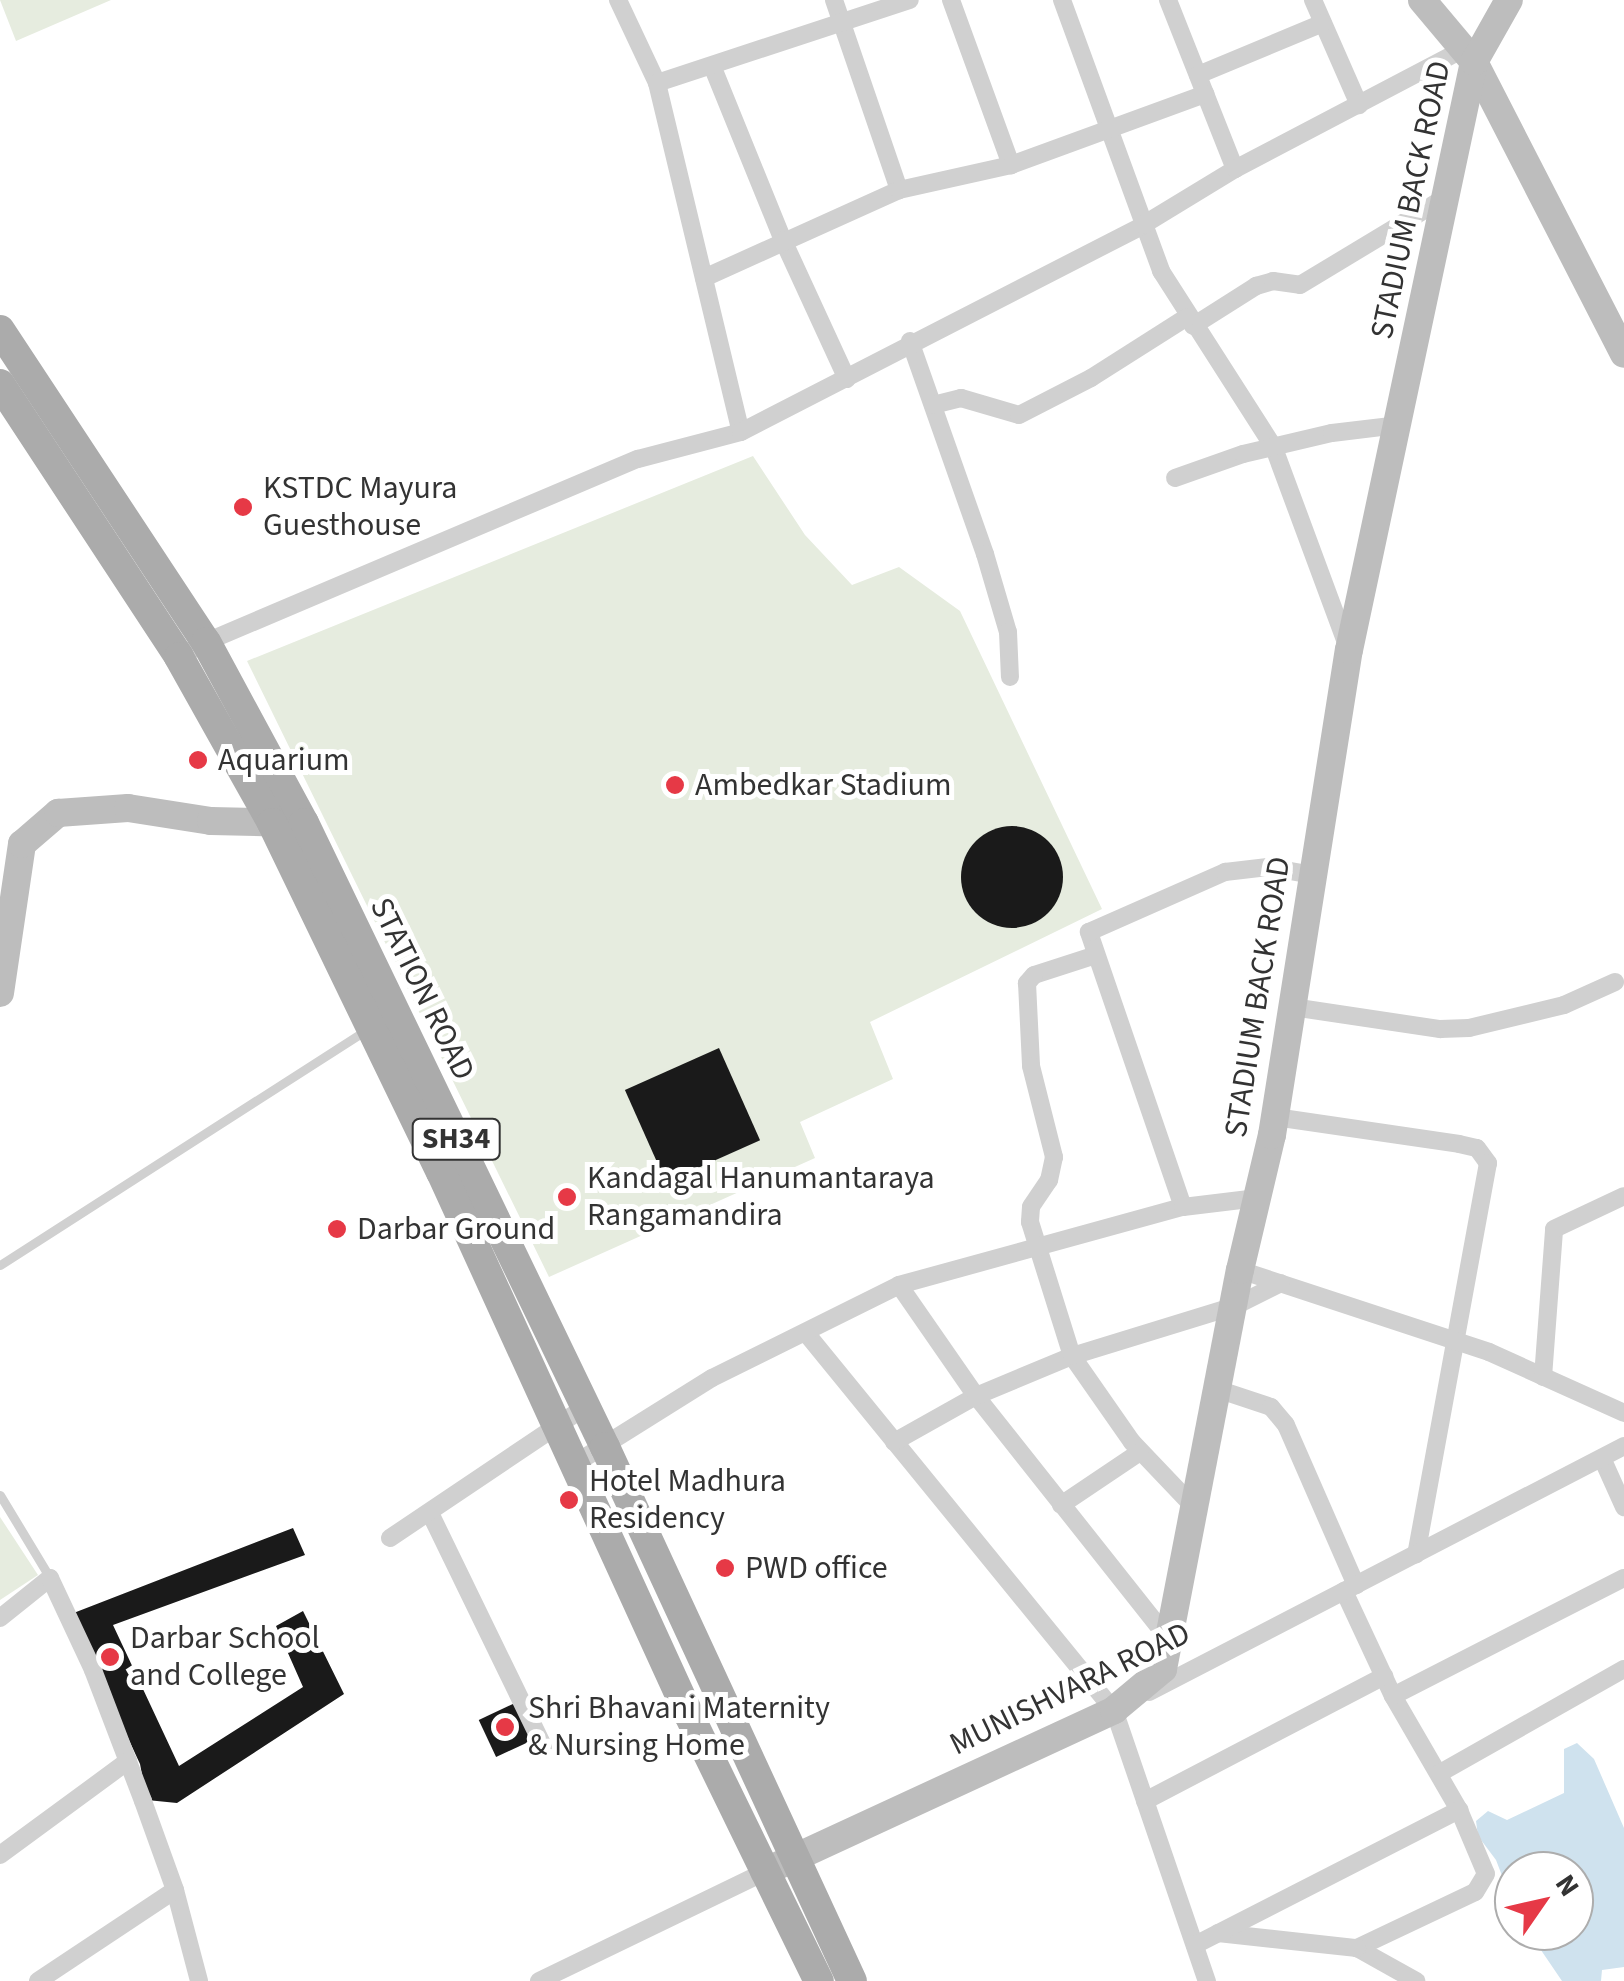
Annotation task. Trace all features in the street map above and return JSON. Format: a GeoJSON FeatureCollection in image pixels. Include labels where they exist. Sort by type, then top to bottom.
{"type":"FeatureCollection","features":[{"type":"Feature","properties":{"kind":"main road","name":"STATION ROAD"},"geometry":{"type":"LineString","coordinates":[[0,330],[192,649],[304,823],[605,1447],[852,1981]]}},
{"type":"Feature","properties":{"kind":"main road","name":"STATION ROAD"},"geometry":{"type":"LineString","coordinates":[[0,384],[192,649],[558,1424],[764,1872],[820,1981]]}},
{"type":"Feature","properties":{"kind":"street"},"geometry":{"type":"LineString","coordinates":[[618,0],[657,83],[740,432]]}},
{"type":"Feature","properties":{"kind":"street"},"geometry":{"type":"LineString","coordinates":[[834,0],[899,190]]}},
{"type":"Feature","properties":{"kind":"street"},"geometry":{"type":"LineString","coordinates":[[657,83],[713,68],[910,0]]}},
{"type":"Feature","properties":{"kind":"street"},"geometry":{"type":"LineString","coordinates":[[951,0],[1011,166]]}},
{"type":"Feature","properties":{"kind":"street"},"geometry":{"type":"LineString","coordinates":[[1062,0],[1142,226],[1190,321],[1274,448],[1349,650]]}},
{"type":"Feature","properties":{"kind":"street"},"geometry":{"type":"LineString","coordinates":[[1168,0],[1235,169]]}},
{"type":"Feature","properties":{"kind":"street"},"geometry":{"type":"LineString","coordinates":[[1313,0],[1359,104]]}},
{"type":"Feature","properties":{"kind":"street"},"geometry":{"type":"LineString","coordinates":[[1422,0],[1469,56],[1617,322],[1624,354]]}},
{"type":"Feature","properties":{"kind":"street","name":"STADIUM BACK ROAD"},"geometry":{"type":"LineString","coordinates":[[1114,1710],[1163,1669],[1171,1643],[1193,1506],[1275,1117],[1349,650],[1446,197],[1469,56],[1509,0]]}},
{"type":"Feature","properties":{"kind":"street"},"geometry":{"type":"LineString","coordinates":[[1198,75],[1323,23]]}},
{"type":"Feature","properties":{"kind":"street"},"geometry":{"type":"LineString","coordinates":[[192,649],[638,458],[740,432],[848,379],[910,341],[1142,226],[1235,169],[1359,104],[1469,56]]}},
{"type":"Feature","properties":{"kind":"street"},"geometry":{"type":"LineString","coordinates":[[713,68],[783,240],[848,379]]}},
{"type":"Feature","properties":{"kind":"street"},"geometry":{"type":"LineString","coordinates":[[704,278],[899,190],[1011,166],[1205,94]]}},
{"type":"Feature","properties":{"kind":"street"},"geometry":{"type":"LineString","coordinates":[[933,405],[961,398],[1019,414],[1256,286],[1273,281],[1300,286],[1446,197]]}},
{"type":"Feature","properties":{"kind":"street"},"geometry":{"type":"LineString","coordinates":[[910,341],[1008,632],[1010,677]]}},
{"type":"Feature","properties":{"kind":"street"},"geometry":{"type":"LineString","coordinates":[[1175,478],[1332,433],[1398,425]]}},
{"type":"Feature","properties":{"kind":"street"},"geometry":{"type":"LineString","coordinates":[[0,992],[22,844],[58,813],[128,808],[210,821],[304,823]]}},
{"type":"Feature","properties":{"kind":"street"},"geometry":{"type":"LineString","coordinates":[[1183,1207],[1090,938],[1094,927],[1225,872],[1268,867],[1313,875]]}},
{"type":"Feature","properties":{"kind":"street"},"geometry":{"type":"LineString","coordinates":[[1096,955],[1034,974],[1025,996],[1031,1066],[1054,1157],[1049,1180],[1030,1208],[1030,1222],[1072,1356],[1140,1452],[1193,1506]]}},
{"type":"Feature","properties":{"kind":"street"},"geometry":{"type":"LineString","coordinates":[[1292,1008],[1440,1029],[1469,1028],[1564,1005],[1615,982]]}},
{"type":"Feature","properties":{"kind":"street"},"geometry":{"type":"LineString","coordinates":[[1275,1117],[1459,1144],[1477,1148],[1484,1156],[1488,1171],[1416,1554]]}},
{"type":"Feature","properties":{"kind":"street"},"geometry":{"type":"LineString","coordinates":[[1543,1376],[1554,1230],[1624,1196]]}},
{"type":"Feature","properties":{"kind":"street"},"geometry":{"type":"LineString","coordinates":[[576,1464],[712,1378],[899,1285],[1183,1207],[1257,1198]]}},
{"type":"Feature","properties":{"kind":"street"},"geometry":{"type":"LineString","coordinates":[[1240,1270],[1454,1340],[1624,1413]]}},
{"type":"Feature","properties":{"kind":"street"},"geometry":{"type":"LineString","coordinates":[[894,1442],[976,1396],[1072,1356],[1234,1306],[1281,1283]]}},
{"type":"Feature","properties":{"kind":"street"},"geometry":{"type":"LineString","coordinates":[[899,1285],[976,1396],[1171,1643]]}},
{"type":"Feature","properties":{"kind":"street"},"geometry":{"type":"LineString","coordinates":[[806,1333],[1114,1710],[1207,1981]]}},
{"type":"Feature","properties":{"kind":"street"},"geometry":{"type":"LineString","coordinates":[[1217,1390],[1271,1407],[1286,1425],[1384,1676],[1440,1773],[1483,1863],[1485,1883],[1475,1892],[1357,1948]]}},
{"type":"Feature","properties":{"kind":"street"},"geometry":{"type":"LineString","coordinates":[[390,1538],[585,1407]]}},
{"type":"Feature","properties":{"kind":"street","name":"MUNISHVARA ROAD"},"geometry":{"type":"LineString","coordinates":[[539,1981],[1114,1710],[1624,1446]]}},
{"type":"Feature","properties":{"kind":"street"},"geometry":{"type":"LineString","coordinates":[[1061,1504],[1140,1452]]}},
{"type":"Feature","properties":{"kind":"street"},"geometry":{"type":"LineString","coordinates":[[1602,1458],[1624,1507]]}},
{"type":"Feature","properties":{"kind":"street"},"geometry":{"type":"LineString","coordinates":[[430,1513],[544,1748]]}},
{"type":"Feature","properties":{"kind":"street"},"geometry":{"type":"LineString","coordinates":[[0,1618],[50,1578],[93,1670],[128,1761],[175,1890],[199,1981]]}},
{"type":"Feature","properties":{"kind":"street"},"geometry":{"type":"LineString","coordinates":[[1393,1696],[1624,1578]]}},
{"type":"Feature","properties":{"kind":"street"},"geometry":{"type":"LineString","coordinates":[[1140,1604],[1176,1613]]}},
{"type":"Feature","properties":{"kind":"street"},"geometry":{"type":"LineString","coordinates":[[1440,1773],[1624,1668]]}},
{"type":"Feature","properties":{"kind":"street"},"geometry":{"type":"LineString","coordinates":[[1145,1801],[1384,1676]]}},
{"type":"Feature","properties":{"kind":"street"},"geometry":{"type":"LineString","coordinates":[[0,1855],[128,1761]]}},
{"type":"Feature","properties":{"kind":"street"},"geometry":{"type":"LineString","coordinates":[[1195,1945],[1459,1810]]}},
{"type":"Feature","properties":{"kind":"street"},"geometry":{"type":"LineString","coordinates":[[38,1981],[175,1890]]}},
{"type":"Feature","properties":{"kind":"street"},"geometry":{"type":"LineString","coordinates":[[1188,1924],[1218,1933],[1357,1948],[1416,1981]]}},
{"type":"Feature","properties":{"kind":"lane"},"geometry":{"type":"LineString","coordinates":[[0,1265],[370,1027]]}},
{"type":"Feature","properties":{"kind":"lane"},"geometry":{"type":"LineString","coordinates":[[0,1496],[50,1578]]}},
{"type":"Feature","properties":{"kind":"shaded area"},"geometry":{"type":"Polygon","coordinates":[[[0,0],[111,0],[16,41],[0,0]]]}},
{"type":"Feature","properties":{"kind":"shaded area","name":"Ambedkar Stadium"},"geometry":{"type":"Polygon","coordinates":[[[753,456],[805,535],[852,585],[899,567],[960,611],[1102,909],[870,1022],[893,1079],[800,1122],[815,1158],[549,1277],[247,661],[753,456]]]}},
{"type":"Feature","properties":{"kind":"shaded area"},"geometry":{"type":"Polygon","coordinates":[[[0,1517],[38,1575],[0,1600],[0,1517]]]}},
{"type":"Feature","properties":{"kind":"water"},"geometry":{"type":"Polygon","coordinates":[[[1577,1743],[1594,1759],[1624,1828],[1624,1967],[1602,1970],[1601,1981],[1562,1981],[1542,1951],[1594,1951],[1594,1851],[1494,1851],[1494,1857],[1478,1836],[1476,1821],[1488,1811],[1507,1820],[1564,1793],[1564,1749],[1577,1743]]]}},
{"type":"Feature","properties":{"kind":"building"},"geometry":{"type":"Polygon","coordinates":[[[1002,826],[1022,826],[1041,834],[1055,848],[1063,877],[1060,897],[1041,920],[1022,928],[1002,928],[983,920],[969,906],[961,887],[961,867],[969,848],[983,834],[1002,826]]]}},
{"type":"Feature","properties":{"kind":"building"},"geometry":{"type":"Polygon","coordinates":[[[719,1048],[760,1140],[666,1182],[625,1090],[719,1048]]]}},
{"type":"Feature","properties":{"kind":"building","name":"Darbar School and College"},"geometry":{"type":"Polygon","coordinates":[[[293,1528],[305,1555],[113,1625],[179,1766],[303,1687],[276,1626],[303,1611],[344,1694],[177,1803],[147,1800],[140,1764],[71,1614],[293,1528]]]}},
{"type":"Feature","properties":{"kind":"building"},"geometry":{"type":"Polygon","coordinates":[[[515,1703],[532,1740],[496,1757],[479,1720],[515,1703]]]}},
{"type":"Feature","properties":{"kind":"place","name":"KSTDC Mayura Guesthouse"},"geometry":{"type":"Point","coordinates":[243,507]}},
{"type":"Feature","properties":{"kind":"place","name":"Aquarium"},"geometry":{"type":"Point","coordinates":[198,760]}},
{"type":"Feature","properties":{"kind":"place","name":"Ambedkar Stadium"},"geometry":{"type":"Point","coordinates":[675,785]}},
{"type":"Feature","properties":{"kind":"place","name":"Kandagal Hanumantaraya Rangamandira"},"geometry":{"type":"Point","coordinates":[567,1197]}},
{"type":"Feature","properties":{"kind":"place","name":"Darbar Ground"},"geometry":{"type":"Point","coordinates":[337,1229]}},
{"type":"Feature","properties":{"kind":"place","name":"Hotel Madhura Residency"},"geometry":{"type":"Point","coordinates":[569,1500]}},
{"type":"Feature","properties":{"kind":"place","name":"PWD office"},"geometry":{"type":"Point","coordinates":[725,1568]}},
{"type":"Feature","properties":{"kind":"place","name":"Darbar School and College"},"geometry":{"type":"Point","coordinates":[110,1657]}},
{"type":"Feature","properties":{"kind":"place","name":"Shri Bhavani Maternity & Nursing Home"},"geometry":{"type":"Point","coordinates":[505,1727]}}]}
